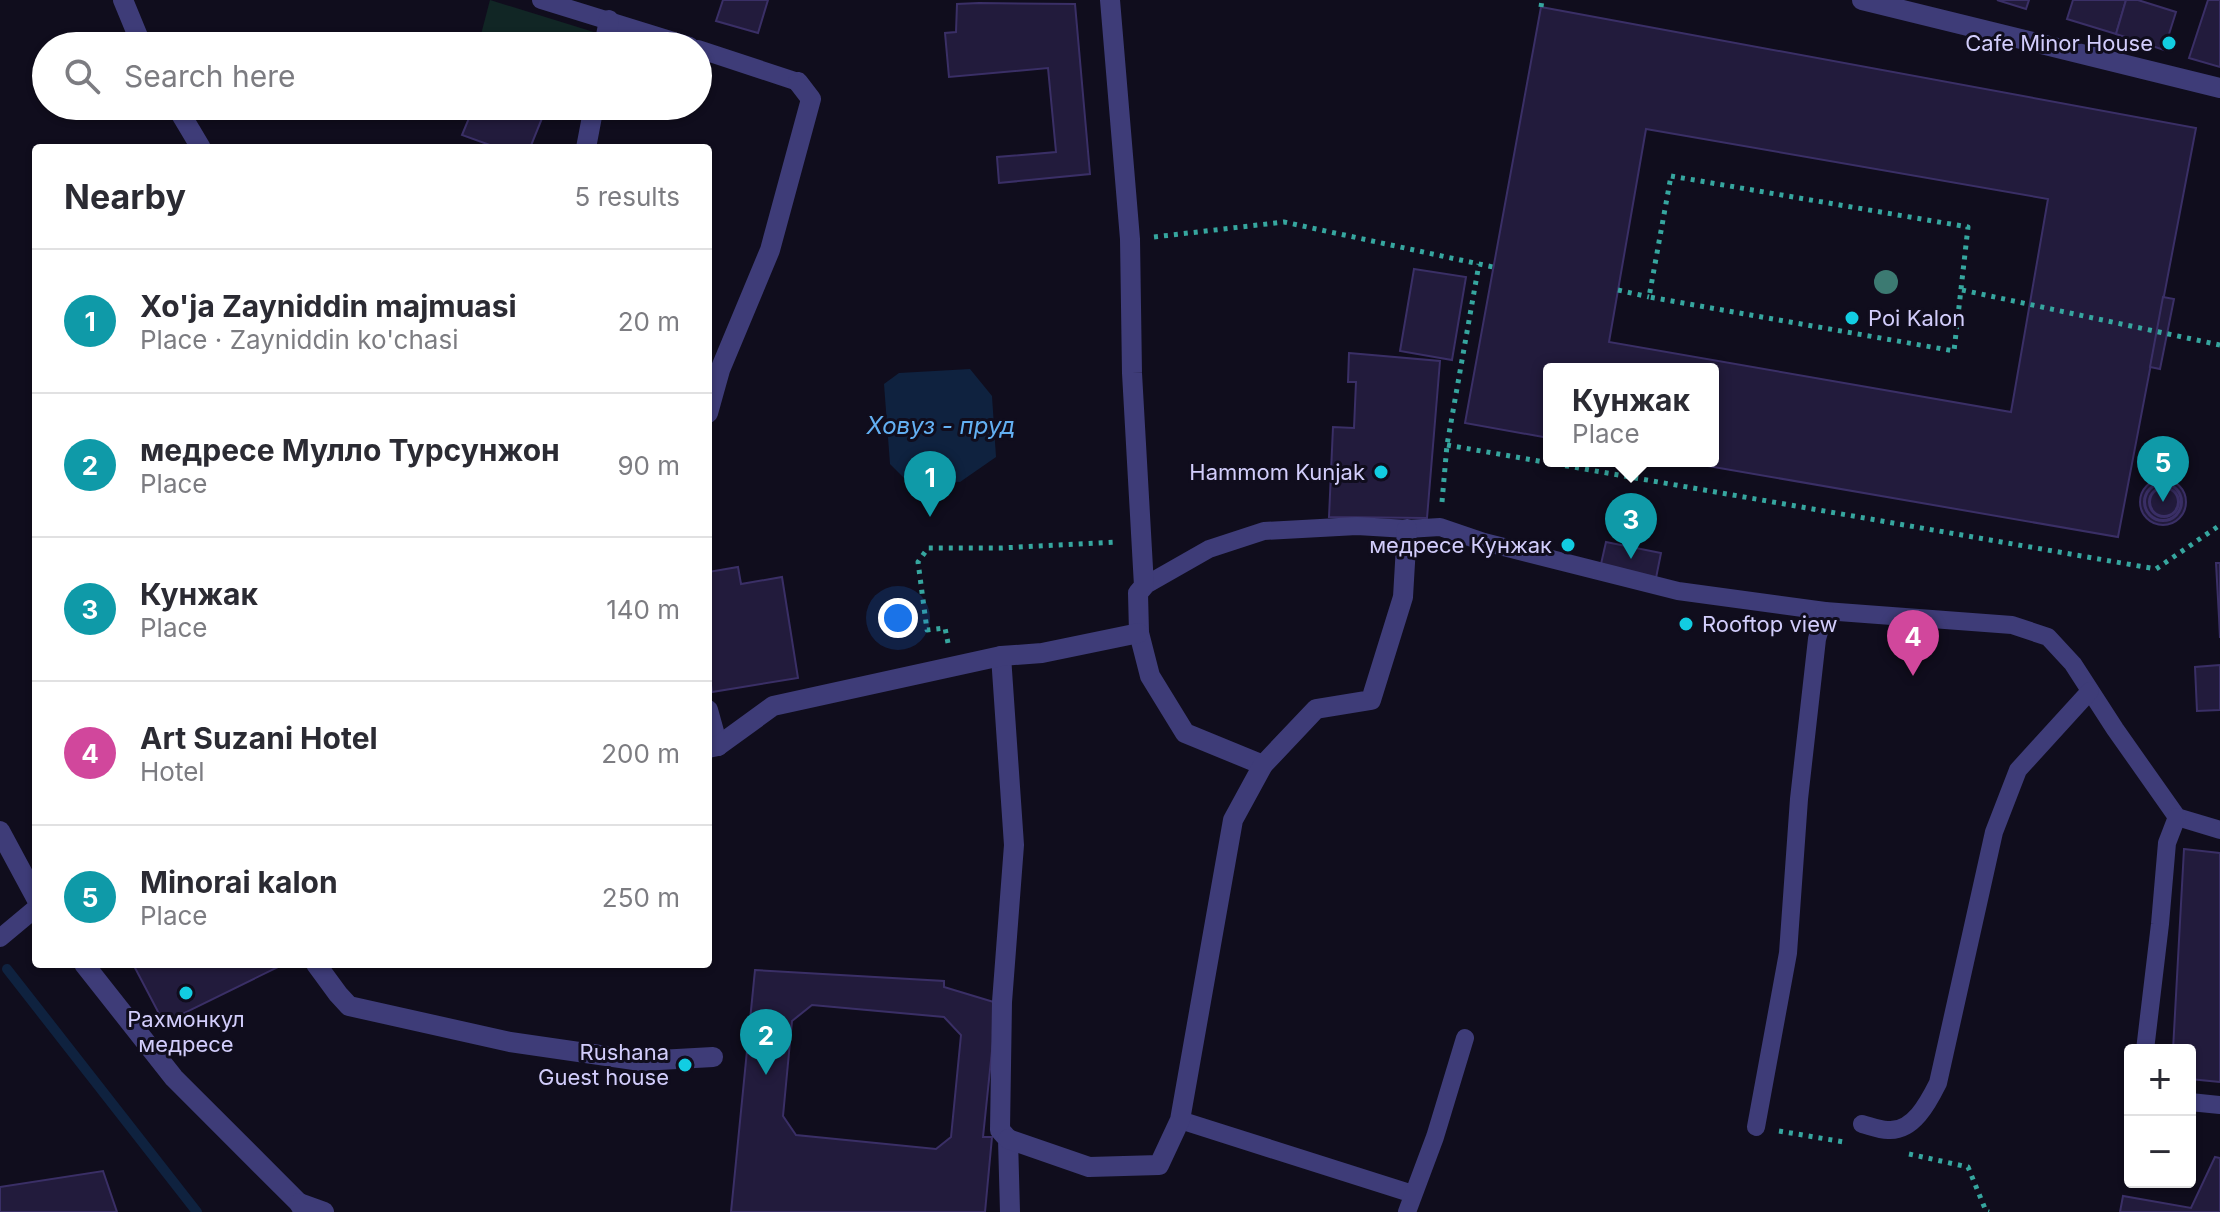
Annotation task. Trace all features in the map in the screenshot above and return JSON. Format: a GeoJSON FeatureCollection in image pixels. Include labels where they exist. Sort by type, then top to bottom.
{"type":"FeatureCollection","features":[{"type":"Feature","properties":{"kind":"street"},"geometry":{"type":"LineString","coordinates":[[123,0],[136,32]]}},
{"type":"Feature","properties":{"kind":"street"},"geometry":{"type":"LineString","coordinates":[[1110,0],[1130,239],[1132,373],[1144,586],[1138,593],[1139,633],[1150,676],[1185,733],[1263,765]]}},
{"type":"Feature","properties":{"kind":"street"},"geometry":{"type":"LineString","coordinates":[[1862,0],[2220,88]]}},
{"type":"Feature","properties":{"kind":"street"},"geometry":{"type":"LineString","coordinates":[[607,32],[609,20]]}},
{"type":"Feature","properties":{"kind":"street"},"geometry":{"type":"LineString","coordinates":[[712,399],[720,370],[770,250],[811,99],[798,82]]}},
{"type":"Feature","properties":{"kind":"street"},"geometry":{"type":"LineString","coordinates":[[184,120],[199,144]]}},
{"type":"Feature","properties":{"kind":"street"},"geometry":{"type":"LineString","coordinates":[[587,144],[591,120]]}},
{"type":"Feature","properties":{"kind":"street"},"geometry":{"type":"LineString","coordinates":[[1001,656],[1014,845],[1002,1018],[1000,1130],[1008,1139],[1089,1167],[1159,1165],[1180,1120],[1233,820],[1263,765],[1316,709],[1371,700],[1403,597],[1407,529]]}},
{"type":"Feature","properties":{"kind":"street"},"geometry":{"type":"LineString","coordinates":[[713,747],[773,706],[1001,656],[1042,653],[1139,633]]}},
{"type":"Feature","properties":{"kind":"street"},"geometry":{"type":"LineString","coordinates":[[0,831],[32,891]]}},
{"type":"Feature","properties":{"kind":"street"},"geometry":{"type":"LineString","coordinates":[[87,968],[174,1078],[302,1207],[324,1212]]}},
{"type":"Feature","properties":{"kind":"street"},"geometry":{"type":"LineString","coordinates":[[319,968],[349,1006],[510,1042],[641,1061],[713,1057]]}},
{"type":"Feature","properties":{"kind":"street"},"geometry":{"type":"LineString","coordinates":[[1008,1139],[1010,1212]]}},
{"type":"Feature","properties":{"kind":"lane"},"geometry":{"type":"LineString","coordinates":[[541,0],[646,32]]}},
{"type":"Feature","properties":{"kind":"lane"},"geometry":{"type":"LineString","coordinates":[[712,54],[798,82]]}},
{"type":"Feature","properties":{"kind":"lane"},"geometry":{"type":"LineString","coordinates":[[1144,586],[1209,549],[1264,531],[1357,526],[1440,527],[1484,542],[1678,591],[1825,611],[2012,625],[2048,637],[2073,664],[2177,817],[2220,830]]}},
{"type":"Feature","properties":{"kind":"lane"},"geometry":{"type":"LineString","coordinates":[[1756,1127],[1788,953],[1799,799],[1817,639],[1825,611]]}},
{"type":"Feature","properties":{"kind":"lane"},"geometry":{"type":"LineString","coordinates":[[1862,1124],[1889,1131],[1906,1127],[1928,1103],[1938,1083],[1994,832],[2018,770],[2090,691]]}},
{"type":"Feature","properties":{"kind":"lane"},"geometry":{"type":"LineString","coordinates":[[2146,1044],[2167,843],[2177,817]]}},
{"type":"Feature","properties":{"kind":"lane"},"geometry":{"type":"LineString","coordinates":[[0,938],[32,911]]}},
{"type":"Feature","properties":{"kind":"lane"},"geometry":{"type":"LineString","coordinates":[[1180,1120],[1410,1203],[1435,1137],[1465,1038]]}},
{"type":"Feature","properties":{"kind":"lane"},"geometry":{"type":"LineString","coordinates":[[2196,1103],[2220,1105]]}},
{"type":"Feature","properties":{"kind":"path"},"geometry":{"type":"LineString","coordinates":[[1618,290],[1649,297],[1954,351],[1968,227],[1671,176],[1649,297]]}},
{"type":"Feature","properties":{"kind":"path"},"geometry":{"type":"LineString","coordinates":[[1130,239],[1284,222],[1493,267]]}},
{"type":"Feature","properties":{"kind":"path"},"geometry":{"type":"LineString","coordinates":[[1440,527],[1447,445],[1479,264]]}},
{"type":"Feature","properties":{"kind":"path"},"geometry":{"type":"LineString","coordinates":[[1962,290],[2220,345]]}},
{"type":"Feature","properties":{"kind":"path"},"geometry":{"type":"LineString","coordinates":[[1447,445],[1543,462]]}},
{"type":"Feature","properties":{"kind":"path"},"geometry":{"type":"LineString","coordinates":[[1573,467],[2156,569],[2220,525]]}},
{"type":"Feature","properties":{"kind":"path"},"geometry":{"type":"LineString","coordinates":[[951,667],[945,628],[927,630],[918,562],[928,548],[1141,541]]}},
{"type":"Feature","properties":{"kind":"path"},"geometry":{"type":"LineString","coordinates":[[1756,1127],[1847,1143]]}},
{"type":"Feature","properties":{"kind":"path"},"geometry":{"type":"LineString","coordinates":[[1898,1152],[1968,1167],[1989,1212]]}},
{"type":"Feature","properties":{"kind":"green space"},"geometry":{"type":"Polygon","coordinates":[[[490,0],[594,32],[482,32],[490,0]]]}},
{"type":"Feature","properties":{"kind":"water","name":"Ховуз - пруд"},"geometry":{"type":"Polygon","coordinates":[[[970,369],[992,396],[996,457],[960,482],[904,478],[890,464],[884,384],[899,373],[970,369]]]}},
{"type":"Feature","properties":{"kind":"building"},"geometry":{"type":"Polygon","coordinates":[[[723,0],[768,0],[758,33],[716,21],[723,0]]]}},
{"type":"Feature","properties":{"kind":"building"},"geometry":{"type":"Polygon","coordinates":[[[1997,0],[2029,0],[2026,9],[1997,0]]]}},
{"type":"Feature","properties":{"kind":"building"},"geometry":{"type":"Polygon","coordinates":[[[2073,0],[2126,0],[2116,34],[2067,19],[2073,0]]]}},
{"type":"Feature","properties":{"kind":"building"},"geometry":{"type":"Polygon","coordinates":[[[2126,0],[2138,0],[2176,12],[2164,50],[2116,34],[2126,0]]]}},
{"type":"Feature","properties":{"kind":"building"},"geometry":{"type":"Polygon","coordinates":[[[2208,0],[2220,0],[2220,67],[2189,58],[2208,0]]]}},
{"type":"Feature","properties":{"kind":"building"},"geometry":{"type":"Polygon","coordinates":[[[957,4],[1075,4],[1090,174],[999,183],[997,157],[1056,152],[1048,68],[949,77],[945,33],[956,32],[957,4]]]}},
{"type":"Feature","properties":{"kind":"building"},"geometry":{"type":"Polygon","coordinates":[[[1541,7],[2196,128],[2118,537],[1714,467],[1719,467],[1719,363],[1543,363],[1543,437],[1465,423],[1541,7]],[[1646,129],[1609,342],[2011,412],[2048,199],[1646,129]]]}},
{"type":"Feature","properties":{"kind":"building"},"geometry":{"type":"Polygon","coordinates":[[[468,120],[541,120],[532,144],[487,144],[462,135],[468,120]]]}},
{"type":"Feature","properties":{"kind":"building"},"geometry":{"type":"Polygon","coordinates":[[[1414,269],[1466,277],[1452,360],[1400,351],[1414,269]]]}},
{"type":"Feature","properties":{"kind":"building"},"geometry":{"type":"Polygon","coordinates":[[[2163,297],[2174,299],[2160,369],[2150,367],[2163,297]]]}},
{"type":"Feature","properties":{"kind":"building","name":"Hammom Kunjak"},"geometry":{"type":"Polygon","coordinates":[[[1349,353],[1440,361],[1427,518],[1329,517],[1333,427],[1354,428],[1356,382],[1348,382],[1349,353]]]}},
{"type":"Feature","properties":{"kind":"building"},"geometry":{"type":"Polygon","coordinates":[[[2163,479],[2179,486],[2186,502],[2179,518],[2163,525],[2147,518],[2140,502],[2147,486],[2163,479]]]}},
{"type":"Feature","properties":{"kind":"building"},"geometry":{"type":"Polygon","coordinates":[[[2163,483],[2176,489],[2182,502],[2176,515],[2163,521],[2150,515],[2144,502],[2150,489],[2163,483]]]}},
{"type":"Feature","properties":{"kind":"building"},"geometry":{"type":"Polygon","coordinates":[[[2163,484],[2176,489],[2181,502],[2176,515],[2163,520],[2150,515],[2145,502],[2150,489],[2163,484]]]}},
{"type":"Feature","properties":{"kind":"building"},"geometry":{"type":"Polygon","coordinates":[[[2164,487],[2175,491],[2179,502],[2175,513],[2164,517],[2153,513],[2149,502],[2153,491],[2164,487]]]}},
{"type":"Feature","properties":{"kind":"building"},"geometry":{"type":"Polygon","coordinates":[[[2164,488],[2174,492],[2178,502],[2174,512],[2164,516],[2154,512],[2150,502],[2154,492],[2164,488]]]}},
{"type":"Feature","properties":{"kind":"building"},"geometry":{"type":"Polygon","coordinates":[[[1606,542],[1661,553],[1656,578],[1601,564],[1606,542]]]}},
{"type":"Feature","properties":{"kind":"building"},"geometry":{"type":"Polygon","coordinates":[[[2216,563],[2220,563],[2220,638],[2219,617],[2216,563]]]}},
{"type":"Feature","properties":{"kind":"building"},"geometry":{"type":"Polygon","coordinates":[[[738,567],[741,584],[782,577],[798,678],[712,692],[712,571],[738,567]]]}},
{"type":"Feature","properties":{"kind":"building"},"geometry":{"type":"Polygon","coordinates":[[[2220,665],[2220,710],[2197,711],[2195,667],[2220,665]]]}},
{"type":"Feature","properties":{"kind":"building"},"geometry":{"type":"Polygon","coordinates":[[[2184,849],[2220,853],[2220,1082],[2196,1080],[2196,1044],[2173,1044],[2184,849]]]}},
{"type":"Feature","properties":{"kind":"building","name":"Рахмонкул медресе"},"geometry":{"type":"Polygon","coordinates":[[[135,968],[276,968],[164,1023],[135,968]]]}},
{"type":"Feature","properties":{"kind":"building"},"geometry":{"type":"Polygon","coordinates":[[[755,970],[944,981],[944,987],[997,1003],[983,1137],[992,1137],[985,1212],[731,1212],[755,970]],[[812,1005],[792,1021],[783,1116],[796,1135],[936,1149],[951,1137],[961,1035],[944,1017],[812,1005]]]}},
{"type":"Feature","properties":{"kind":"building"},"geometry":{"type":"Polygon","coordinates":[[[2215,1157],[2220,1158],[2220,1212],[2120,1212],[2123,1196],[2191,1208],[2215,1157]]]}},
{"type":"Feature","properties":{"kind":"building"},"geometry":{"type":"Polygon","coordinates":[[[103,1171],[117,1212],[0,1212],[0,1187],[103,1171]]]}},
{"type":"Feature","properties":{"kind":"waterway"},"geometry":{"type":"LineString","coordinates":[[7,969],[197,1212]]}},
{"type":"Feature","properties":{"kind":"place","name":"Cafe Minor House"},"geometry":{"type":"Point","coordinates":[2169,43]}},
{"type":"Feature","properties":{"kind":"place","name":"Poi Kalon"},"geometry":{"type":"Point","coordinates":[1852,318]}},
{"type":"Feature","properties":{"kind":"place","name":"Hammom Kunjak"},"geometry":{"type":"Point","coordinates":[1381,472]}},
{"type":"Feature","properties":{"kind":"place","name":"Minorai kalon"},"geometry":{"type":"Point","coordinates":[2163,502]}},
{"type":"Feature","properties":{"kind":"place","name":"Xo'ja Zayniddin majmuasi"},"geometry":{"type":"Point","coordinates":[930,517]}},
{"type":"Feature","properties":{"kind":"place","name":"медресе Кунжак"},"geometry":{"type":"Point","coordinates":[1568,545]}},
{"type":"Feature","properties":{"kind":"place","name":"Кунжак"},"geometry":{"type":"Point","coordinates":[1631,559]}},
{"type":"Feature","properties":{"kind":"place","name":"Rooftop view"},"geometry":{"type":"Point","coordinates":[1686,624]}},
{"type":"Feature","properties":{"kind":"place","name":"Art Suzani Hotel"},"geometry":{"type":"Point","coordinates":[1913,676]}},
{"type":"Feature","properties":{"kind":"place","name":"Рахмонкул медресе"},"geometry":{"type":"Point","coordinates":[186,993]}},
{"type":"Feature","properties":{"kind":"place","name":"Rushana Guest house"},"geometry":{"type":"Point","coordinates":[685,1065]}},
{"type":"Feature","properties":{"kind":"place","name":"медресе Мулло Турсунжон"},"geometry":{"type":"Point","coordinates":[766,1075]}}]}
